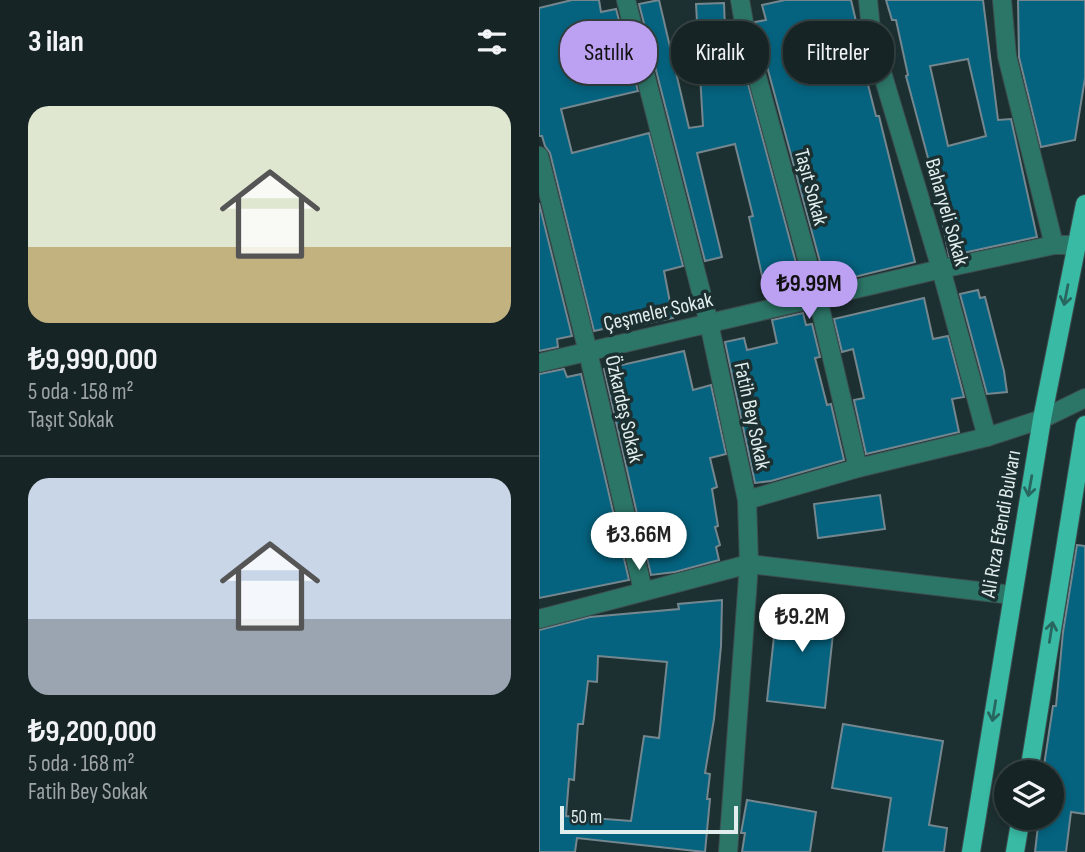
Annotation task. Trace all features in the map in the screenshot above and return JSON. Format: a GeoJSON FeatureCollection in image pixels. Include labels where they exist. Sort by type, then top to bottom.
{"type":"FeatureCollection","features":[{"type":"Feature","properties":{"kind":"main road","name":"Ali Rıza Efendi Bulvarı"},"geometry":{"type":"LineString","coordinates":[[971,852],[1042,419],[1085,204]]}},
{"type":"Feature","properties":{"kind":"main road"},"geometry":{"type":"LineString","coordinates":[[1031,760],[1085,425]]}},
{"type":"Feature","properties":{"kind":"main road"},"geometry":{"type":"LineString","coordinates":[[1015,852],[1019,830]]}},
{"type":"Feature","properties":{"kind":"street","name":"Fatih Bey Sokak"},"geometry":{"type":"LineString","coordinates":[[626,0],[709,323],[747,500],[749,564],[728,852]]}},
{"type":"Feature","properties":{"kind":"street","name":"Taşıt Sokak"},"geometry":{"type":"LineString","coordinates":[[740,0],[747,40],[818,299],[858,468]]}},
{"type":"Feature","properties":{"kind":"street","name":"Baharyeli Sokak"},"geometry":{"type":"LineString","coordinates":[[868,0],[872,39],[941,269],[987,437]]}},
{"type":"Feature","properties":{"kind":"street"},"geometry":{"type":"LineString","coordinates":[[1002,0],[1007,56],[1054,245]]}},
{"type":"Feature","properties":{"kind":"street","name":"Özkardeş Sokak"},"geometry":{"type":"LineString","coordinates":[[539,156],[588,352],[642,591]]}},
{"type":"Feature","properties":{"kind":"street","name":"Çeşmeler Sokak"},"geometry":{"type":"LineString","coordinates":[[539,363],[941,269],[1054,245],[1075,246]]}},
{"type":"Feature","properties":{"kind":"street"},"geometry":{"type":"LineString","coordinates":[[747,500],[858,468],[987,437],[1042,419],[1085,398]]}},
{"type":"Feature","properties":{"kind":"street"},"geometry":{"type":"LineString","coordinates":[[539,619],[749,564],[1012,595]]}},
{"type":"Feature","properties":{"kind":"building"},"geometry":{"type":"Polygon","coordinates":[[[572,0],[599,0],[601,12],[616,9],[619,21],[560,21],[560,84],[636,84],[638,91],[561,109],[572,153],[649,133],[683,266],[664,271],[673,318],[634,326],[634,322],[594,331],[550,153],[542,136],[539,136],[539,8],[572,0]]]}},
{"type":"Feature","properties":{"kind":"building"},"geometry":{"type":"Polygon","coordinates":[[[659,0],[671,51],[671,84],[679,84],[689,128],[703,126],[701,84],[748,84],[803,289],[767,298],[749,217],[753,216],[735,144],[697,153],[722,257],[705,261],[657,74],[657,21],[643,21],[639,4],[659,0]]]}},
{"type":"Feature","properties":{"kind":"building"},"geometry":{"type":"Polygon","coordinates":[[[785,0],[851,0],[856,21],[783,21],[783,84],[868,84],[876,116],[879,116],[915,262],[826,284],[769,74],[769,21],[760,21],[766,20],[762,5],[785,0]]]}},
{"type":"Feature","properties":{"kind":"building"},"geometry":{"type":"Polygon","coordinates":[[[886,0],[983,0],[998,120],[1011,119],[1037,237],[949,256],[943,226],[946,225],[906,76],[908,75],[896,20],[892,20],[886,0]],[[968,59],[930,66],[948,146],[986,136],[968,59]]]}},
{"type":"Feature","properties":{"kind":"building"},"geometry":{"type":"Polygon","coordinates":[[[1018,0],[1085,0],[1085,78],[1075,140],[1041,147],[1019,57],[1018,0]]]}},
{"type":"Feature","properties":{"kind":"building"},"geometry":{"type":"Polygon","coordinates":[[[724,3],[725,21],[697,21],[696,4],[724,3]]]}},
{"type":"Feature","properties":{"kind":"building"},"geometry":{"type":"Polygon","coordinates":[[[539,203],[572,336],[557,339],[558,347],[539,351],[539,203]]]}},
{"type":"Feature","properties":{"kind":"building"},"geometry":{"type":"Polygon","coordinates":[[[978,290],[980,298],[985,297],[1007,392],[987,394],[960,294],[978,290]]]}},
{"type":"Feature","properties":{"kind":"building"},"geometry":{"type":"Polygon","coordinates":[[[924,298],[933,339],[948,336],[964,397],[952,399],[959,432],[866,454],[854,400],[864,398],[853,349],[842,352],[834,319],[924,298]]]}},
{"type":"Feature","properties":{"kind":"building"},"geometry":{"type":"Polygon","coordinates":[[[803,313],[806,325],[812,324],[820,357],[815,358],[827,405],[831,404],[844,460],[755,483],[725,342],[744,338],[747,350],[777,343],[772,320],[803,313]]]}},
{"type":"Feature","properties":{"kind":"building"},"geometry":{"type":"Polygon","coordinates":[[[684,351],[693,390],[711,385],[726,454],[710,458],[717,487],[712,489],[718,526],[715,527],[720,545],[716,547],[719,560],[675,572],[651,575],[604,369],[684,351]]]}},
{"type":"Feature","properties":{"kind":"building"},"geometry":{"type":"Polygon","coordinates":[[[564,369],[567,377],[581,374],[629,580],[539,598],[539,374],[564,369]]]}},
{"type":"Feature","properties":{"kind":"building"},"geometry":{"type":"Polygon","coordinates":[[[880,495],[885,529],[818,538],[814,504],[880,495]]]}},
{"type":"Feature","properties":{"kind":"building"},"geometry":{"type":"Polygon","coordinates":[[[1077,545],[1085,546],[1085,814],[1071,812],[1066,852],[1035,852],[1038,830],[1064,830],[1064,760],[1045,760],[1053,706],[1056,706],[1063,632],[1077,545]]]}},
{"type":"Feature","properties":{"kind":"building"},"geometry":{"type":"Polygon","coordinates":[[[722,600],[714,719],[705,773],[710,774],[707,799],[710,799],[705,852],[577,838],[575,852],[539,852],[539,630],[590,617],[679,609],[678,604],[722,600]],[[598,656],[597,682],[588,681],[583,724],[578,724],[574,780],[569,779],[566,816],[631,821],[644,736],[659,738],[667,662],[598,656]]]}},
{"type":"Feature","properties":{"kind":"building"},"geometry":{"type":"Polygon","coordinates":[[[780,600],[836,606],[825,708],[767,701],[776,618],[784,616],[780,600]]]}},
{"type":"Feature","properties":{"kind":"building"},"geometry":{"type":"Polygon","coordinates":[[[843,724],[943,741],[929,825],[947,828],[944,852],[883,852],[891,798],[832,788],[843,724]]]}},
{"type":"Feature","properties":{"kind":"building"},"geometry":{"type":"Polygon","coordinates":[[[747,800],[816,812],[810,852],[742,852],[745,833],[741,833],[747,800]]]}}]}
